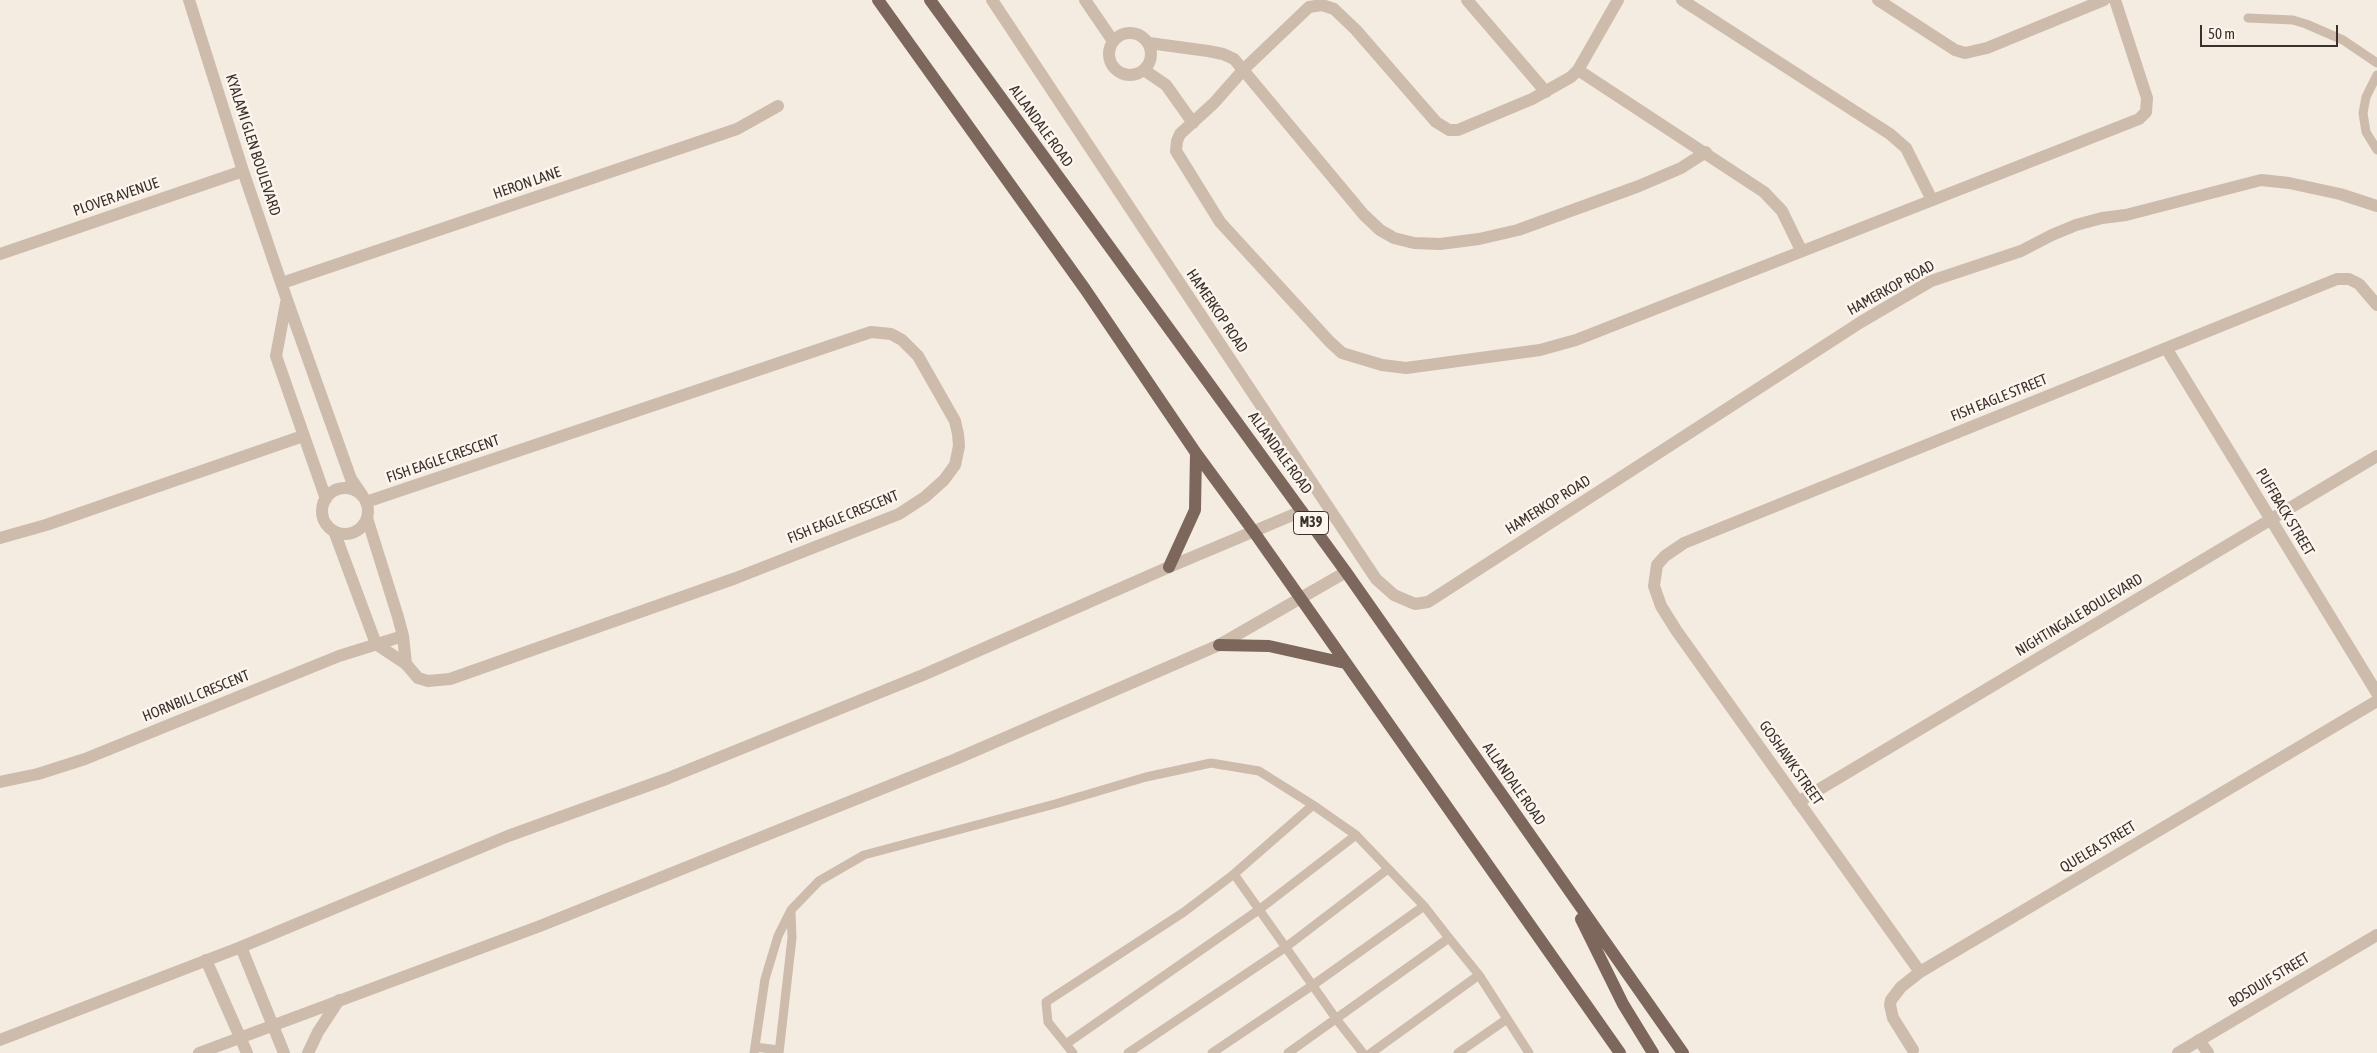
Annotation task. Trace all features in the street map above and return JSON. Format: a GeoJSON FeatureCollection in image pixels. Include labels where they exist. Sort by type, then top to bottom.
{"type":"FeatureCollection","features":[{"type":"Feature","properties":{"kind":"main road"},"geometry":{"type":"LineString","coordinates":[[878,0],[1085,289],[1196,453],[1254,532],[1620,1053]]}},
{"type":"Feature","properties":{"kind":"main road","name":"ALLANDALE ROAD"},"geometry":{"type":"LineString","coordinates":[[930,0],[1346,572],[1683,1053]]}},
{"type":"Feature","properties":{"kind":"main road"},"geometry":{"type":"LineString","coordinates":[[1169,567],[1195,510],[1196,453]]}},
{"type":"Feature","properties":{"kind":"main road"},"geometry":{"type":"LineString","coordinates":[[1220,645],[1278,647],[1345,662]]}},
{"type":"Feature","properties":{"kind":"main road"},"geometry":{"type":"LineString","coordinates":[[1562,880],[1623,1004],[1653,1053]]}},
{"type":"Feature","properties":{"kind":"street","name":"KYALAMI GLEN BOULEVARD"},"geometry":{"type":"LineString","coordinates":[[189,0],[286,300],[351,479],[364,499]]}},
{"type":"Feature","properties":{"kind":"street","name":"HAMERKOP ROAD"},"geometry":{"type":"LineString","coordinates":[[992,0],[1376,579],[1394,595],[1415,604],[1428,602],[1861,322],[1930,281],[2020,251],[2076,225],[2102,218],[2126,215],[2262,180],[2289,183],[2340,194],[2377,206]]}},
{"type":"Feature","properties":{"kind":"street"},"geometry":{"type":"LineString","coordinates":[[1085,0],[1113,40]]}},
{"type":"Feature","properties":{"kind":"street"},"geometry":{"type":"LineString","coordinates":[[1467,0],[1546,92]]}},
{"type":"Feature","properties":{"kind":"street"},"geometry":{"type":"LineString","coordinates":[[1618,0],[1578,70],[1566,82],[1458,130],[1449,130],[1441,127],[1430,117],[1342,16],[1322,5],[1308,7],[1178,137],[1176,151],[1220,222],[1342,353],[1354,358],[1396,368],[1559,346],[2144,116],[2147,98],[2115,0]]}},
{"type":"Feature","properties":{"kind":"street"},"geometry":{"type":"LineString","coordinates":[[1682,0],[1890,134],[1906,148],[1932,200]]}},
{"type":"Feature","properties":{"kind":"street"},"geometry":{"type":"LineString","coordinates":[[1878,0],[1955,50],[1965,53],[1987,48],[2104,0]]}},
{"type":"Feature","properties":{"kind":"street"},"geometry":{"type":"LineString","coordinates":[[1131,32],[1144,37],[1149,43],[1151,57],[1144,70],[1132,75],[1119,72],[1114,68],[1109,55],[1113,40],[1123,33],[1131,32]]}},
{"type":"Feature","properties":{"kind":"street"},"geometry":{"type":"LineString","coordinates":[[1149,43],[1223,54],[1234,59],[1364,215],[1380,230],[1394,238],[1414,243],[1440,244],[1479,239],[1518,230],[1639,186],[1682,168],[1706,152]]}},
{"type":"Feature","properties":{"kind":"street"},"geometry":{"type":"LineString","coordinates":[[1144,70],[1166,85],[1193,122]]}},
{"type":"Feature","properties":{"kind":"street"},"geometry":{"type":"LineString","coordinates":[[1578,70],[1706,152],[1772,198],[1782,210],[1802,250]]}},
{"type":"Feature","properties":{"kind":"street","name":"HERON LANE"},"geometry":{"type":"LineString","coordinates":[[282,283],[737,130],[778,106]]}},
{"type":"Feature","properties":{"kind":"street","name":"PLOVER AVENUE"},"geometry":{"type":"LineString","coordinates":[[0,254],[243,171]]}},
{"type":"Feature","properties":{"kind":"street","name":"FISH EAGLE STREET"},"geometry":{"type":"LineString","coordinates":[[1657,566],[1665,556],[1684,543],[2337,279],[2349,279],[2359,284],[2377,305]]}},
{"type":"Feature","properties":{"kind":"street","name":"KYALAMI GLEN BOULEVARD"},"geometry":{"type":"LineString","coordinates":[[286,300],[276,356],[326,498]]}},
{"type":"Feature","properties":{"kind":"street","name":"FISH EAGLE CRESCENT"},"geometry":{"type":"LineString","coordinates":[[364,499],[854,337],[878,332],[891,334],[902,340],[918,356],[955,421],[958,434],[959,446],[955,465],[944,480],[926,497],[899,514],[736,578],[450,679],[423,680],[413,673],[406,664],[376,644]]}},
{"type":"Feature","properties":{"kind":"street","name":"PUFFBACK STREET"},"geometry":{"type":"LineString","coordinates":[[2166,348],[2377,694]]}},
{"type":"Feature","properties":{"kind":"street"},"geometry":{"type":"LineString","coordinates":[[0,538],[46,525],[303,436]]}},
{"type":"Feature","properties":{"kind":"street","name":"NIGHTINGALE BOULEVARD"},"geometry":{"type":"LineString","coordinates":[[1798,802],[2377,456]]}},
{"type":"Feature","properties":{"kind":"street"},"geometry":{"type":"LineString","coordinates":[[376,644],[334,531],[324,520],[322,513],[326,498],[339,489],[347,488],[364,499],[367,518],[403,636],[406,664]]}},
{"type":"Feature","properties":{"kind":"street"},"geometry":{"type":"LineString","coordinates":[[0,1040],[241,947],[508,836],[666,779],[914,679],[1302,511]]}},
{"type":"Feature","properties":{"kind":"street"},"geometry":{"type":"LineString","coordinates":[[334,531],[350,534],[363,525],[367,518]]}},
{"type":"Feature","properties":{"kind":"street","name":"GOSHAWK STREET"},"geometry":{"type":"LineString","coordinates":[[1657,566],[1654,586],[1661,606],[1676,630],[1920,972]]}},
{"type":"Feature","properties":{"kind":"street"},"geometry":{"type":"LineString","coordinates":[[199,1053],[240,1036],[540,926],[956,759],[1220,645],[1346,572]]}},
{"type":"Feature","properties":{"kind":"street","name":"HORNBILL CRESCENT"},"geometry":{"type":"LineString","coordinates":[[0,782],[38,774],[78,762],[339,656],[403,636]]}},
{"type":"Feature","properties":{"kind":"street","name":"QUELEA STREET"},"geometry":{"type":"LineString","coordinates":[[1913,1050],[1893,1018],[1890,1005],[1891,1000],[1901,987],[1920,972],[2377,701]]}},
{"type":"Feature","properties":{"kind":"street","name":"BOSDUIF STREET"},"geometry":{"type":"LineString","coordinates":[[2178,1053],[2377,934]]}},
{"type":"Feature","properties":{"kind":"street"},"geometry":{"type":"LineString","coordinates":[[241,947],[284,1053]]}},
{"type":"Feature","properties":{"kind":"street"},"geometry":{"type":"LineString","coordinates":[[206,960],[247,1053]]}},
{"type":"Feature","properties":{"kind":"street"},"geometry":{"type":"LineString","coordinates":[[308,1053],[318,1032],[339,1000]]}},
{"type":"Feature","properties":{"kind":"street"},"geometry":{"type":"LineString","coordinates":[[2199,1040],[2208,1053]]}},
{"type":"Feature","properties":{"kind":"lane"},"geometry":{"type":"LineString","coordinates":[[2248,18],[2293,20],[2306,24],[2343,40],[2377,63]]}},
{"type":"Feature","properties":{"kind":"lane"},"geometry":{"type":"LineString","coordinates":[[2377,75],[2366,97],[2363,113],[2366,132],[2377,150]]}},
{"type":"Feature","properties":{"kind":"lane"},"geometry":{"type":"LineString","coordinates":[[791,910],[792,938],[779,1052],[755,1050],[765,978],[778,936],[791,910],[819,881],[864,855],[1055,804],[1146,776],[1211,763],[1259,771],[1356,835],[1424,906],[1479,975],[1529,1053]]}},
{"type":"Feature","properties":{"kind":"lane"},"geometry":{"type":"LineString","coordinates":[[1073,1053],[1048,1022],[1046,1002],[1184,912],[1234,874],[1313,805]]}},
{"type":"Feature","properties":{"kind":"lane"},"geometry":{"type":"LineString","coordinates":[[1066,1044],[1260,908],[1356,835]]}},
{"type":"Feature","properties":{"kind":"lane"},"geometry":{"type":"LineString","coordinates":[[1128,1053],[1286,947],[1388,869]]}},
{"type":"Feature","properties":{"kind":"lane"},"geometry":{"type":"LineString","coordinates":[[1234,874],[1260,908],[1337,1020],[1363,1053]]}},
{"type":"Feature","properties":{"kind":"lane"},"geometry":{"type":"LineString","coordinates":[[1212,1053],[1313,985],[1424,906]]}},
{"type":"Feature","properties":{"kind":"lane"},"geometry":{"type":"LineString","coordinates":[[1288,1053],[1337,1020],[1449,938]]}},
{"type":"Feature","properties":{"kind":"lane"},"geometry":{"type":"LineString","coordinates":[[1371,1053],[1479,975]]}},
{"type":"Feature","properties":{"kind":"lane"},"geometry":{"type":"LineString","coordinates":[[1458,1053],[1507,1019]]}}]}
